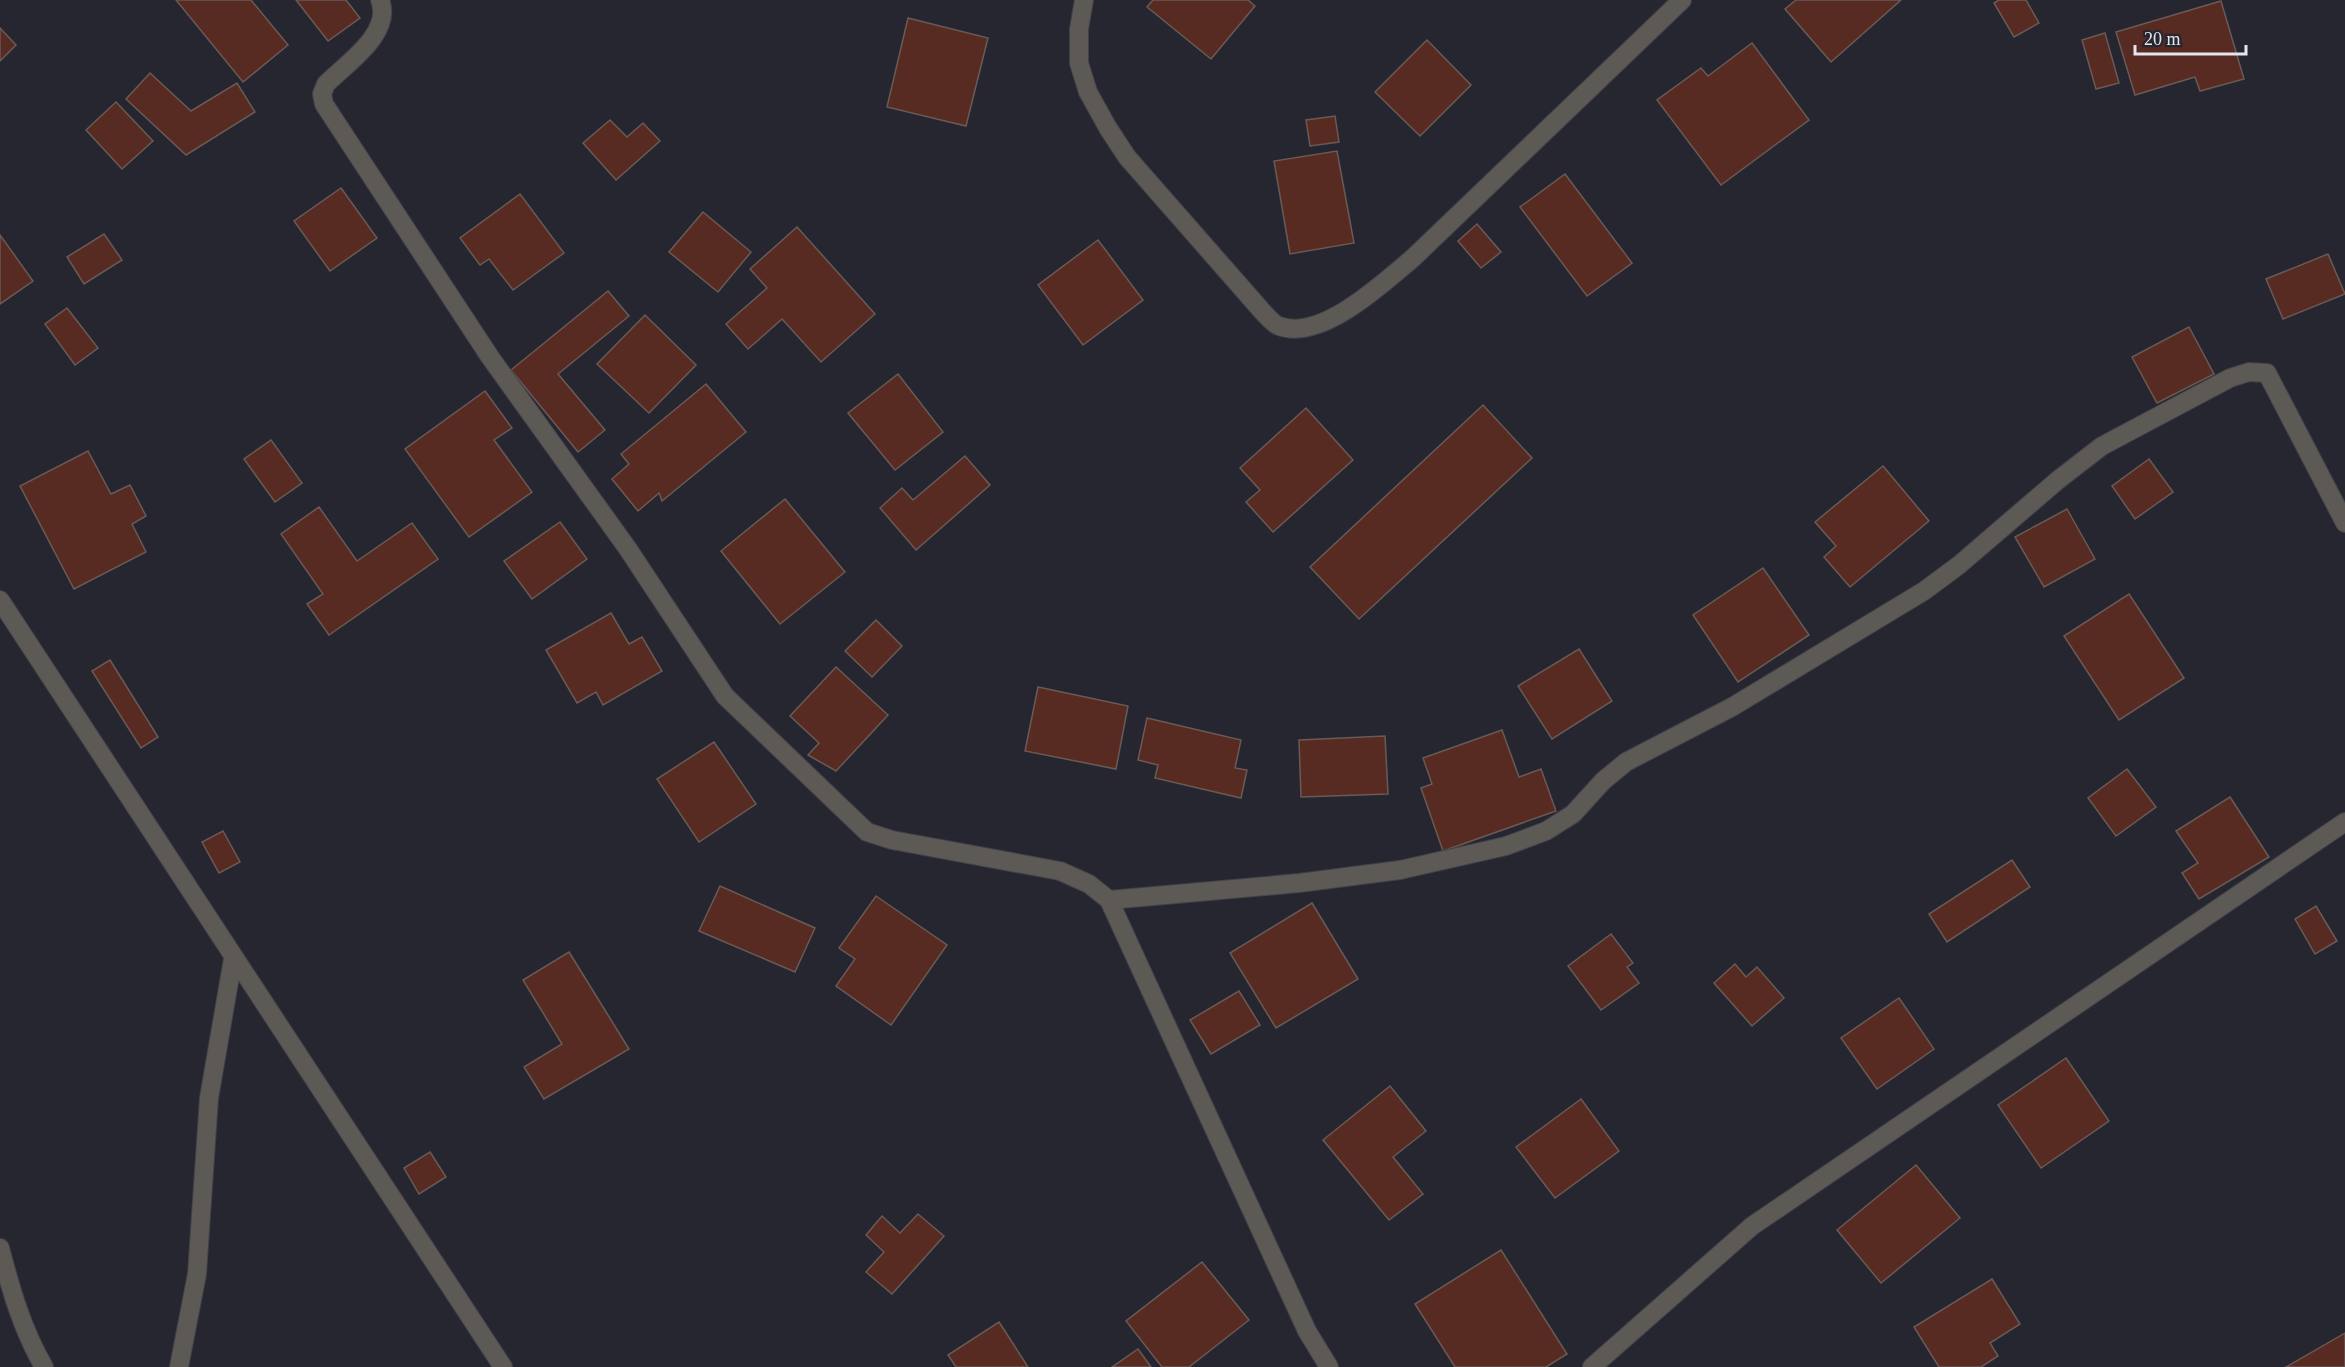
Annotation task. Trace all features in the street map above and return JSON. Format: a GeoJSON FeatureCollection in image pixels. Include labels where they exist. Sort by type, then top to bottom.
{"type":"FeatureCollection","features":[{"type":"Feature","properties":{"kind":"street"},"geometry":{"type":"LineString","coordinates":[[1084,0],[1079,29],[1079,63],[1088,92],[1126,157],[1262,311],[1277,326],[1293,329],[1316,326],[1371,294],[1413,258],[1682,0]]}},
{"type":"Feature","properties":{"kind":"street"},"geometry":{"type":"LineString","coordinates":[[386,4],[377,32],[326,84],[322,94],[324,104],[490,357],[628,549],[725,696],[867,832],[892,840],[1060,871],[1089,884],[1109,900],[1307,1331],[1329,1367]]}},
{"type":"Feature","properties":{"kind":"street"},"geometry":{"type":"LineString","coordinates":[[1109,900],[1299,883],[1400,870],[1506,846],[1546,831],[1573,814],[1603,781],[1626,762],[1732,708],[1924,591],[1959,565],[2058,480],[2103,446],[2249,372],[2267,373],[2345,523]]}},
{"type":"Feature","properties":{"kind":"street"},"geometry":{"type":"LineString","coordinates":[[0,600],[233,959],[503,1367]]}},
{"type":"Feature","properties":{"kind":"street"},"geometry":{"type":"LineString","coordinates":[[1592,1367],[1752,1226],[2345,822]]}},
{"type":"Feature","properties":{"kind":"street"},"geometry":{"type":"LineString","coordinates":[[179,1367],[197,1274],[209,1098],[233,959]]}},
{"type":"Feature","properties":{"kind":"street"},"geometry":{"type":"LineString","coordinates":[[0,1248],[13,1298],[32,1346],[44,1367]]}},
{"type":"Feature","properties":{"kind":"building"},"geometry":{"type":"Polygon","coordinates":[[[176,0],[251,0],[288,45],[243,82],[176,0]]]}},
{"type":"Feature","properties":{"kind":"building"},"geometry":{"type":"Polygon","coordinates":[[[296,0],[346,0],[360,18],[328,41],[296,0]]]}},
{"type":"Feature","properties":{"kind":"building"},"geometry":{"type":"Polygon","coordinates":[[[1153,0],[1248,0],[1255,6],[1211,59],[1147,7],[1153,0]]]}},
{"type":"Feature","properties":{"kind":"building"},"geometry":{"type":"Polygon","coordinates":[[[1796,0],[1901,0],[1831,62],[1785,9],[1796,0]]]}},
{"type":"Feature","properties":{"kind":"building"},"geometry":{"type":"Polygon","coordinates":[[[1999,0],[2026,0],[2039,23],[2014,37],[1994,3],[1999,0]]]}},
{"type":"Feature","properties":{"kind":"building"},"geometry":{"type":"Polygon","coordinates":[[[2221,1],[2244,79],[2200,91],[2195,77],[2135,95],[2116,32],[2221,1]]]}},
{"type":"Feature","properties":{"kind":"building"},"geometry":{"type":"Polygon","coordinates":[[[908,18],[988,38],[966,126],[887,107],[908,18]]]}},
{"type":"Feature","properties":{"kind":"building"},"geometry":{"type":"Polygon","coordinates":[[[0,28],[16,45],[0,61],[0,28]]]}},
{"type":"Feature","properties":{"kind":"building"},"geometry":{"type":"Polygon","coordinates":[[[2105,33],[2119,83],[2096,89],[2082,40],[2105,33]]]}},
{"type":"Feature","properties":{"kind":"building"},"geometry":{"type":"Polygon","coordinates":[[[1427,40],[1471,85],[1420,136],[1375,92],[1427,40]]]}},
{"type":"Feature","properties":{"kind":"building"},"geometry":{"type":"Polygon","coordinates":[[[1752,43],[1809,120],[1721,185],[1657,100],[1701,68],[1708,76],[1752,43]]]}},
{"type":"Feature","properties":{"kind":"building"},"geometry":{"type":"Polygon","coordinates":[[[150,73],[191,111],[237,83],[255,112],[186,155],[126,99],[150,73]]]}},
{"type":"Feature","properties":{"kind":"building"},"geometry":{"type":"Polygon","coordinates":[[[116,102],[153,141],[122,169],[86,130],[116,102]]]}},
{"type":"Feature","properties":{"kind":"building"},"geometry":{"type":"Polygon","coordinates":[[[1335,116],[1339,142],[1310,146],[1306,120],[1335,116]]]}},
{"type":"Feature","properties":{"kind":"building"},"geometry":{"type":"Polygon","coordinates":[[[610,120],[627,137],[643,123],[660,141],[616,180],[583,143],[610,120]]]}},
{"type":"Feature","properties":{"kind":"building"},"geometry":{"type":"Polygon","coordinates":[[[1337,151],[1354,243],[1290,254],[1274,161],[1337,151]]]}},
{"type":"Feature","properties":{"kind":"building"},"geometry":{"type":"Polygon","coordinates":[[[1565,174],[1632,263],[1587,296],[1520,207],[1565,174]]]}},
{"type":"Feature","properties":{"kind":"building"},"geometry":{"type":"Polygon","coordinates":[[[341,188],[377,238],[330,271],[294,221],[341,188]]]}},
{"type":"Feature","properties":{"kind":"building"},"geometry":{"type":"Polygon","coordinates":[[[520,194],[564,253],[513,290],[489,259],[480,265],[460,238],[520,194]]]}},
{"type":"Feature","properties":{"kind":"building"},"geometry":{"type":"Polygon","coordinates":[[[703,212],[751,252],[718,292],[669,252],[703,212]]]}},
{"type":"Feature","properties":{"kind":"building"},"geometry":{"type":"Polygon","coordinates":[[[1477,224],[1501,252],[1481,268],[1458,241],[1477,224]]]}},
{"type":"Feature","properties":{"kind":"building"},"geometry":{"type":"Polygon","coordinates":[[[797,227],[875,314],[821,362],[782,319],[748,349],[726,324],[767,288],[750,269],[797,227]]]}},
{"type":"Feature","properties":{"kind":"building"},"geometry":{"type":"Polygon","coordinates":[[[104,234],[122,260],[84,284],[67,257],[104,234]]]}},
{"type":"Feature","properties":{"kind":"building"},"geometry":{"type":"Polygon","coordinates":[[[0,235],[33,281],[0,304],[0,235]]]}},
{"type":"Feature","properties":{"kind":"building"},"geometry":{"type":"Polygon","coordinates":[[[1098,240],[1143,300],[1083,345],[1038,285],[1098,240]]]}},
{"type":"Feature","properties":{"kind":"building"},"geometry":{"type":"Polygon","coordinates":[[[2328,254],[2345,294],[2283,319],[2266,279],[2328,254]]]}},
{"type":"Feature","properties":{"kind":"building"},"geometry":{"type":"Polygon","coordinates":[[[608,291],[629,316],[558,374],[605,430],[578,452],[511,370],[608,291]]]}},
{"type":"Feature","properties":{"kind":"building"},"geometry":{"type":"Polygon","coordinates":[[[67,308],[98,348],[75,365],[45,324],[67,308]]]}},
{"type":"Feature","properties":{"kind":"building"},"geometry":{"type":"Polygon","coordinates":[[[645,315],[696,365],[649,413],[597,364],[645,315]]]}},
{"type":"Feature","properties":{"kind":"building"},"geometry":{"type":"Polygon","coordinates":[[[2189,327],[2214,374],[2157,403],[2132,357],[2189,327]]]}},
{"type":"Feature","properties":{"kind":"building"},"geometry":{"type":"Polygon","coordinates":[[[898,374],[943,432],[895,470],[848,413],[898,374]]]}},
{"type":"Feature","properties":{"kind":"building"},"geometry":{"type":"Polygon","coordinates":[[[706,384],[746,432],[662,501],[659,493],[638,511],[612,479],[629,464],[621,454],[706,384]]]}},
{"type":"Feature","properties":{"kind":"building"},"geometry":{"type":"Polygon","coordinates":[[[485,391],[512,428],[494,440],[532,492],[469,537],[405,449],[485,391]]]}},
{"type":"Feature","properties":{"kind":"building"},"geometry":{"type":"Polygon","coordinates":[[[1483,405],[1532,458],[1359,619],[1310,567],[1483,405]]]}},
{"type":"Feature","properties":{"kind":"building"},"geometry":{"type":"Polygon","coordinates":[[[1306,408],[1353,460],[1273,532],[1246,502],[1260,490],[1240,468],[1306,408]]]}},
{"type":"Feature","properties":{"kind":"building"},"geometry":{"type":"Polygon","coordinates":[[[271,440],[302,483],[275,502],[244,459],[271,440]]]}},
{"type":"Feature","properties":{"kind":"building"},"geometry":{"type":"Polygon","coordinates":[[[88,451],[111,494],[130,485],[146,516],[132,524],[146,552],[74,589],[20,486],[88,451]]]}},
{"type":"Feature","properties":{"kind":"building"},"geometry":{"type":"Polygon","coordinates":[[[965,456],[990,485],[916,550],[880,508],[902,488],[913,500],[965,456]]]}},
{"type":"Feature","properties":{"kind":"building"},"geometry":{"type":"Polygon","coordinates":[[[2149,459],[2173,492],[2135,519],[2112,486],[2149,459]]]}},
{"type":"Feature","properties":{"kind":"building"},"geometry":{"type":"Polygon","coordinates":[[[1883,466],[1929,521],[1850,587],[1824,557],[1836,546],[1815,522],[1883,466]]]}},
{"type":"Feature","properties":{"kind":"building"},"geometry":{"type":"Polygon","coordinates":[[[785,499],[845,572],[780,624],[721,551],[785,499]]]}},
{"type":"Feature","properties":{"kind":"building"},"geometry":{"type":"Polygon","coordinates":[[[319,507],[357,561],[412,523],[438,559],[329,635],[307,604],[323,594],[281,534],[319,507]]]}},
{"type":"Feature","properties":{"kind":"building"},"geometry":{"type":"Polygon","coordinates":[[[2067,509],[2095,559],[2044,587],[2015,537],[2067,509]]]}},
{"type":"Feature","properties":{"kind":"building"},"geometry":{"type":"Polygon","coordinates":[[[560,522],[587,559],[532,599],[504,561],[560,522]]]}},
{"type":"Feature","properties":{"kind":"building"},"geometry":{"type":"Polygon","coordinates":[[[1763,568],[1809,635],[1738,682],[1693,615],[1763,568]]]}},
{"type":"Feature","properties":{"kind":"building"},"geometry":{"type":"Polygon","coordinates":[[[2129,594],[2184,678],[2119,720],[2064,636],[2129,594]]]}},
{"type":"Feature","properties":{"kind":"building"},"geometry":{"type":"Polygon","coordinates":[[[611,613],[629,644],[642,637],[662,671],[603,705],[596,692],[577,703],[546,650],[611,613]]]}},
{"type":"Feature","properties":{"kind":"building"},"geometry":{"type":"Polygon","coordinates":[[[876,620],[902,646],[872,677],[845,651],[876,620]]]}},
{"type":"Feature","properties":{"kind":"building"},"geometry":{"type":"Polygon","coordinates":[[[1579,649],[1612,701],[1552,739],[1518,686],[1579,649]]]}},
{"type":"Feature","properties":{"kind":"building"},"geometry":{"type":"Polygon","coordinates":[[[110,660],[158,737],[141,748],[92,671],[110,660]]]}},
{"type":"Feature","properties":{"kind":"building"},"geometry":{"type":"Polygon","coordinates":[[[836,667],[888,715],[836,771],[808,755],[819,743],[790,716],[836,667]]]}},
{"type":"Feature","properties":{"kind":"building"},"geometry":{"type":"Polygon","coordinates":[[[1038,687],[1128,706],[1116,769],[1025,751],[1038,687]]]}},
{"type":"Feature","properties":{"kind":"building"},"geometry":{"type":"Polygon","coordinates":[[[1147,718],[1241,740],[1235,768],[1247,770],[1241,798],[1155,778],[1158,765],[1138,760],[1147,718]]]}},
{"type":"Feature","properties":{"kind":"building"},"geometry":{"type":"Polygon","coordinates":[[[1502,730],[1519,777],[1541,769],[1556,811],[1443,851],[1421,788],[1432,784],[1423,758],[1502,730]]]}},
{"type":"Feature","properties":{"kind":"building"},"geometry":{"type":"Polygon","coordinates":[[[1385,736],[1388,794],[1301,797],[1299,740],[1385,736]]]}},
{"type":"Feature","properties":{"kind":"building"},"geometry":{"type":"Polygon","coordinates":[[[714,742],[756,804],[699,842],[657,779],[714,742]]]}},
{"type":"Feature","properties":{"kind":"building"},"geometry":{"type":"Polygon","coordinates":[[[2127,769],[2156,807],[2116,836],[2088,798],[2127,769]]]}},
{"type":"Feature","properties":{"kind":"building"},"geometry":{"type":"Polygon","coordinates":[[[2230,797],[2269,857],[2199,899],[2182,873],[2198,863],[2176,831],[2230,797]]]}},
{"type":"Feature","properties":{"kind":"building"},"geometry":{"type":"Polygon","coordinates":[[[223,831],[240,862],[219,873],[202,842],[223,831]]]}},
{"type":"Feature","properties":{"kind":"building"},"geometry":{"type":"Polygon","coordinates":[[[2012,860],[2030,887],[1947,942],[1929,914],[2012,860]]]}},
{"type":"Feature","properties":{"kind":"building"},"geometry":{"type":"Polygon","coordinates":[[[720,886],[815,928],[795,972],[699,931],[720,886]]]}},
{"type":"Feature","properties":{"kind":"building"},"geometry":{"type":"Polygon","coordinates":[[[876,896],[947,945],[891,1025],[836,986],[855,959],[839,948],[876,896]]]}},
{"type":"Feature","properties":{"kind":"building"},"geometry":{"type":"Polygon","coordinates":[[[1312,903],[1358,979],[1276,1028],[1230,953],[1312,903]]]}},
{"type":"Feature","properties":{"kind":"building"},"geometry":{"type":"Polygon","coordinates":[[[2316,906],[2337,941],[2315,954],[2295,919],[2316,906]]]}},
{"type":"Feature","properties":{"kind":"building"},"geometry":{"type":"Polygon","coordinates":[[[1611,934],[1633,963],[1627,967],[1639,983],[1601,1010],[1568,966],[1611,934]]]}},
{"type":"Feature","properties":{"kind":"building"},"geometry":{"type":"Polygon","coordinates":[[[569,952],[629,1049],[544,1099],[524,1067],[562,1044],[523,980],[569,952]]]}},
{"type":"Feature","properties":{"kind":"building"},"geometry":{"type":"Polygon","coordinates":[[[1735,964],[1746,977],[1757,967],[1784,998],[1752,1026],[1714,983],[1735,964]]]}},
{"type":"Feature","properties":{"kind":"building"},"geometry":{"type":"Polygon","coordinates":[[[1239,991],[1260,1025],[1211,1054],[1190,1020],[1239,991]]]}},
{"type":"Feature","properties":{"kind":"building"},"geometry":{"type":"Polygon","coordinates":[[[1899,998],[1934,1049],[1877,1089],[1841,1038],[1899,998]]]}},
{"type":"Feature","properties":{"kind":"building"},"geometry":{"type":"Polygon","coordinates":[[[2066,1058],[2109,1121],[2041,1168],[1998,1105],[2066,1058]]]}},
{"type":"Feature","properties":{"kind":"building"},"geometry":{"type":"Polygon","coordinates":[[[1390,1086],[1426,1131],[1393,1157],[1423,1194],[1389,1220],[1323,1140],[1390,1086]]]}},
{"type":"Feature","properties":{"kind":"building"},"geometry":{"type":"Polygon","coordinates":[[[1581,1099],[1619,1151],[1555,1198],[1516,1147],[1581,1099]]]}},
{"type":"Feature","properties":{"kind":"building"},"geometry":{"type":"Polygon","coordinates":[[[430,1152],[446,1177],[419,1194],[404,1168],[430,1152]]]}},
{"type":"Feature","properties":{"kind":"building"},"geometry":{"type":"Polygon","coordinates":[[[1916,1165],[1960,1218],[1881,1283],[1837,1230],[1916,1165]]]}},
{"type":"Feature","properties":{"kind":"building"},"geometry":{"type":"Polygon","coordinates":[[[918,1214],[944,1236],[892,1294],[866,1272],[884,1252],[866,1235],[882,1216],[900,1233],[918,1214]]]}},
{"type":"Feature","properties":{"kind":"building"},"geometry":{"type":"Polygon","coordinates":[[[1501,1250],[1567,1354],[1546,1367],[1455,1367],[1415,1304],[1501,1250]]]}},
{"type":"Feature","properties":{"kind":"building"},"geometry":{"type":"Polygon","coordinates":[[[1202,1262],[1249,1320],[1189,1367],[1162,1367],[1126,1321],[1202,1262]]]}},
{"type":"Feature","properties":{"kind":"building"},"geometry":{"type":"Polygon","coordinates":[[[1992,1279],[2020,1324],[1990,1343],[1998,1356],[1981,1367],[1939,1367],[1914,1327],[1992,1279]]]}},
{"type":"Feature","properties":{"kind":"building"},"geometry":{"type":"Polygon","coordinates":[[[999,1322],[1028,1367],[956,1367],[948,1355],[999,1322]]]}},
{"type":"Feature","properties":{"kind":"building"},"geometry":{"type":"Polygon","coordinates":[[[2345,1333],[2345,1367],[2286,1367],[2345,1333]]]}},
{"type":"Feature","properties":{"kind":"building"},"geometry":{"type":"Polygon","coordinates":[[[1138,1349],[1151,1367],[1112,1367],[1138,1349]]]}}]}
